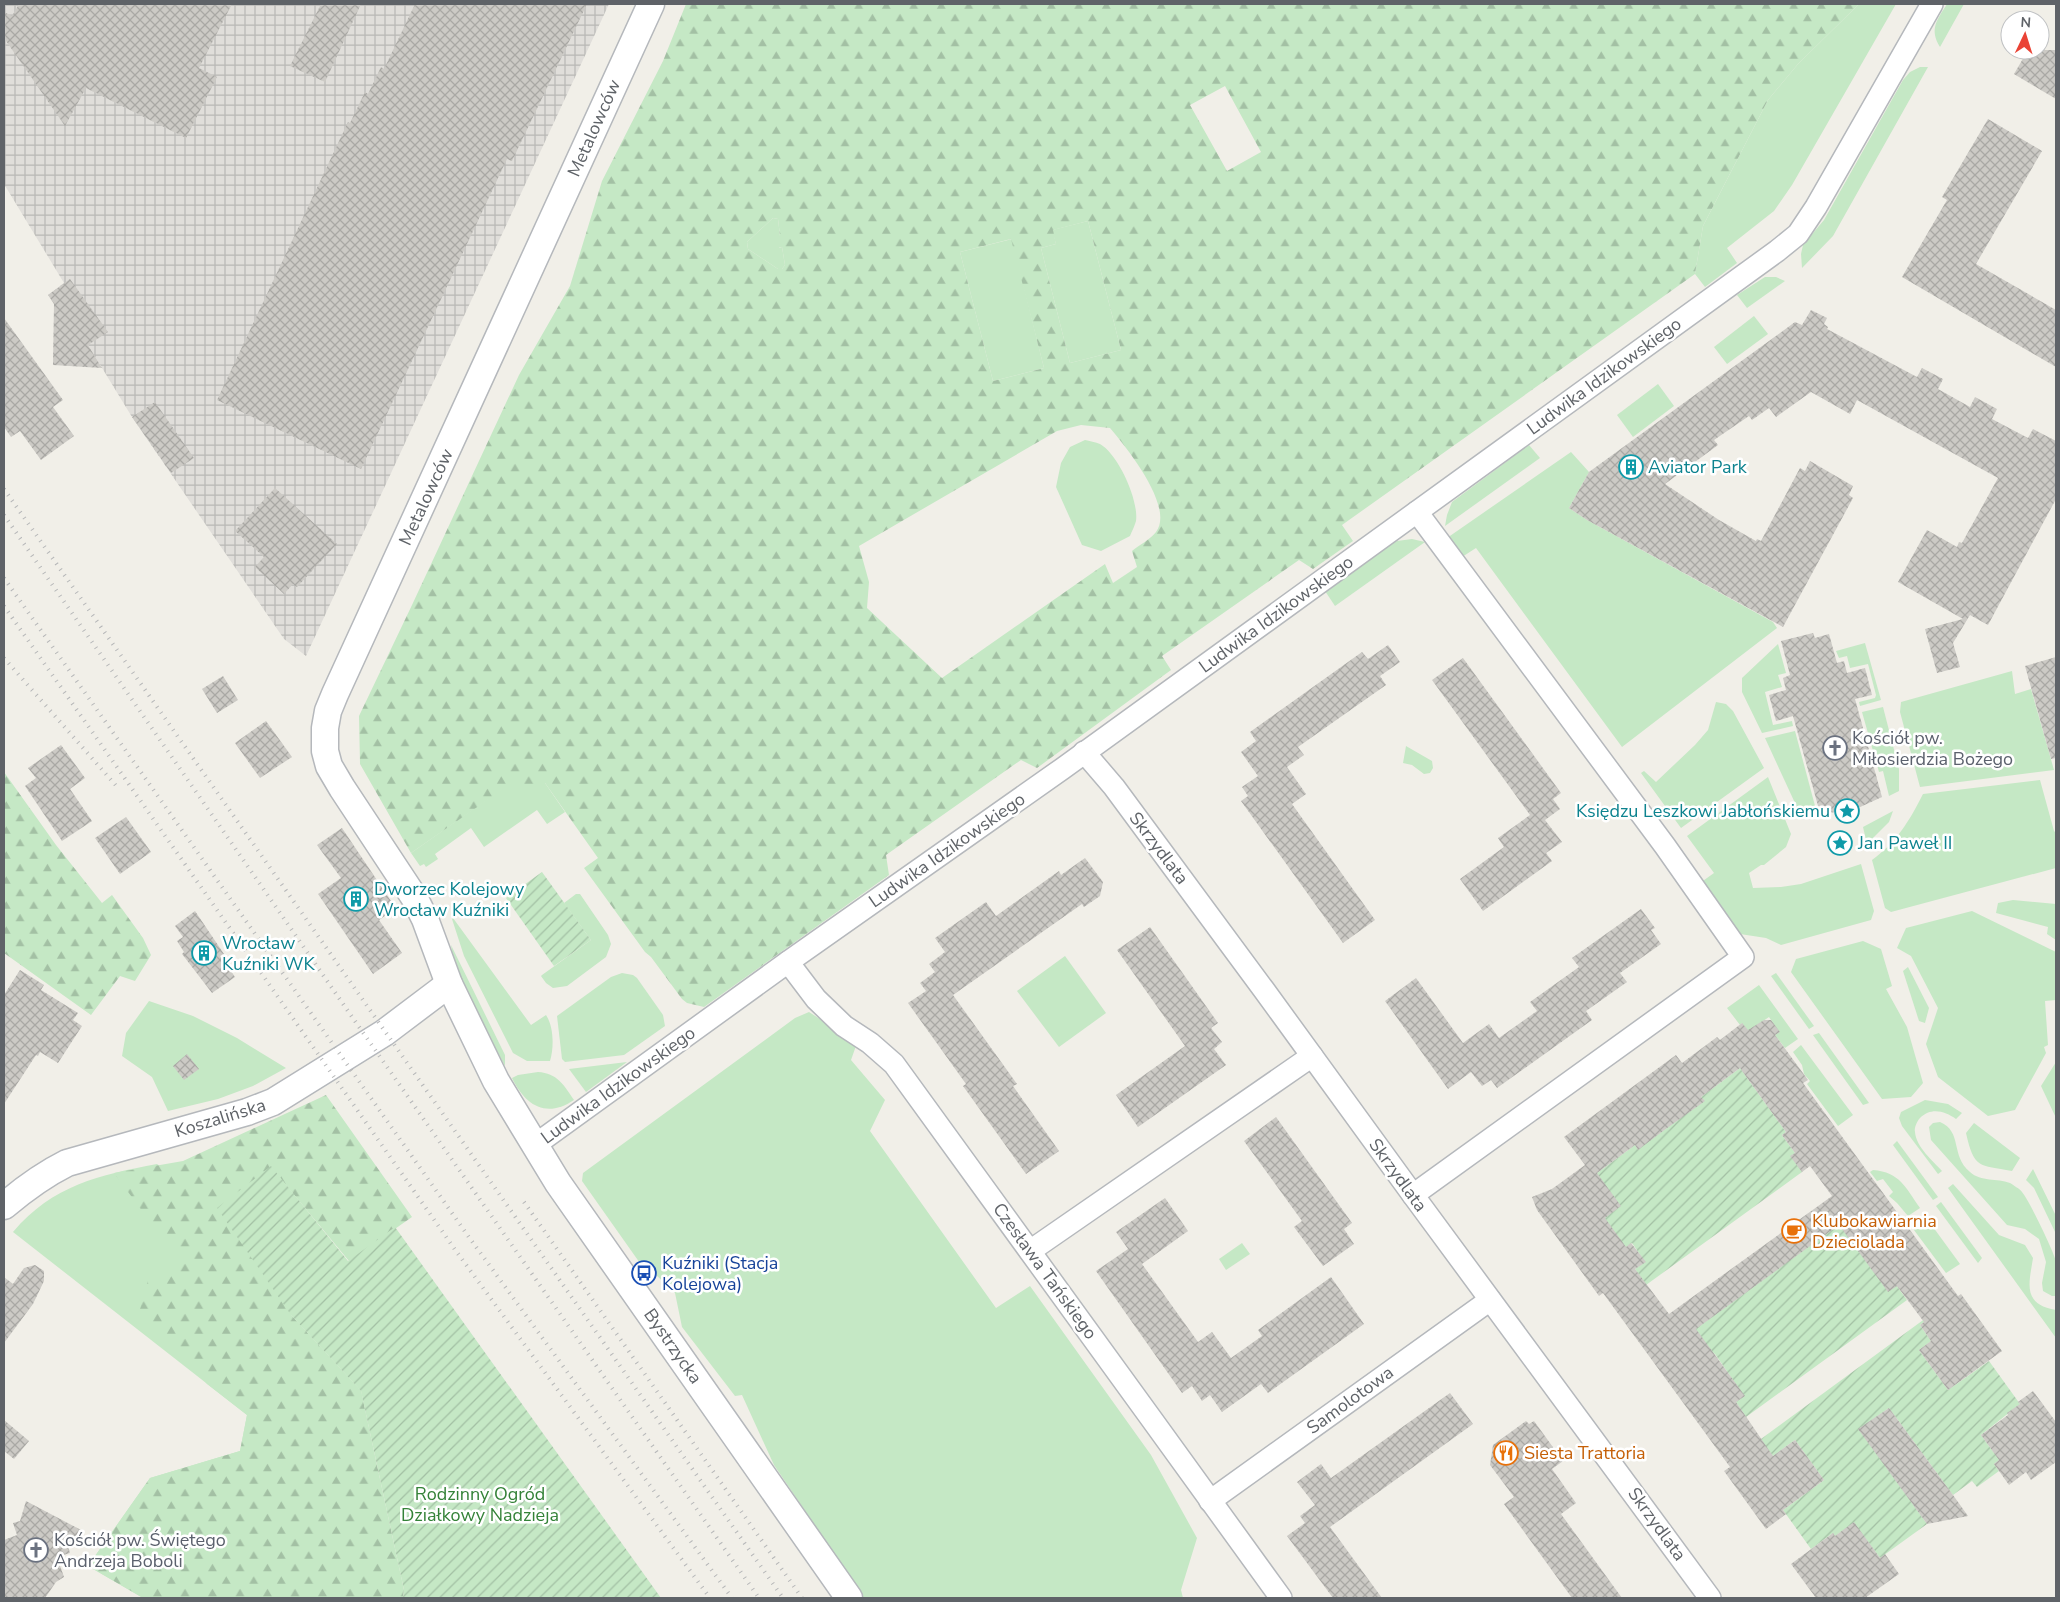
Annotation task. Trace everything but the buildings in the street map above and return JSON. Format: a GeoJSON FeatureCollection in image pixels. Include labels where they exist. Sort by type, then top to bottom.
{"type":"FeatureCollection","features":[{"type":"Feature","properties":{"kind":"street","name":"Metalowców"},"geometry":{"type":"LineString","coordinates":[[449,984],[425,919],[414,897],[329,766],[324,744],[328,711],[651,4]]}},
{"type":"Feature","properties":{"kind":"street","name":"Ludwika Idzikowskiego"},"geometry":{"type":"LineString","coordinates":[[535,1145],[788,962],[1084,752],[1769,257],[1798,234],[1816,207],[1932,4]]}},
{"type":"Feature","properties":{"kind":"street"},"geometry":{"type":"LineString","coordinates":[[1412,1195],[1743,956],[1664,846],[1416,512]]}},
{"type":"Feature","properties":{"kind":"street","name":"Skrzydlata"},"geometry":{"type":"LineString","coordinates":[[1084,752],[1114,787],[1710,1598]]}},
{"type":"Feature","properties":{"kind":"street","name":"Czesława Tańskiego"},"geometry":{"type":"LineString","coordinates":[[788,962],[816,999],[844,1026],[870,1043],[894,1064],[1162,1430],[1210,1501],[1281,1598]]}},
{"type":"Feature","properties":{"kind":"street","name":"Bystrzycka"},"geometry":{"type":"LineString","coordinates":[[449,984],[496,1081],[558,1183],[849,1598]]}},
{"type":"Feature","properties":{"kind":"street","name":"Koszalińska"},"geometry":{"type":"LineString","coordinates":[[4,1206],[32,1183],[67,1163],[247,1112],[273,1102],[397,1024],[449,984]]}},
{"type":"Feature","properties":{"kind":"street"},"geometry":{"type":"LineString","coordinates":[[1030,1251],[1312,1056]]}},
{"type":"Feature","properties":{"kind":"street","name":"Samolotowa"},"geometry":{"type":"LineString","coordinates":[[1210,1501],[1490,1300]]}},
{"type":"Feature","properties":{"kind":"shaded area"},"geometry":{"type":"Polygon","coordinates":[[[4,4],[609,4],[306,656],[284,639],[132,417],[88,345],[48,295],[64,283],[4,184],[4,4]]]}},
{"type":"Feature","properties":{"kind":"green space"},"geometry":{"type":"Polygon","coordinates":[[[686,4],[1859,4],[1798,64],[1768,100],[1703,226],[1695,274],[1342,525],[1353,541],[1313,569],[1299,560],[1162,656],[1171,670],[1037,768],[1021,760],[886,855],[889,875],[704,1007],[687,1003],[682,999],[584,868],[598,858],[545,783],[528,795],[516,780],[411,853],[360,764],[359,716],[519,375],[570,286],[602,181],[663,61],[686,4]],[[1225,86],[1190,105],[1227,171],[1261,152],[1225,86]],[[773,218],[747,242],[748,249],[778,269],[782,269],[785,265],[782,247],[778,248],[777,236],[780,236],[778,219],[773,218]],[[1088,221],[1053,230],[1056,244],[1041,248],[1070,363],[1121,350],[1088,221]],[[1011,239],[960,252],[993,381],[1044,368],[1011,239]],[[1081,425],[1057,431],[859,546],[869,582],[867,608],[942,678],[1105,564],[1113,583],[1137,567],[1132,551],[1156,532],[1160,521],[1159,508],[1154,493],[1137,463],[1110,428],[1081,425]]]}},
{"type":"Feature","properties":{"kind":"green space"},"geometry":{"type":"Polygon","coordinates":[[[1859,4],[1896,4],[1792,185],[1774,211],[1727,248],[1737,263],[1705,287],[1695,274],[1703,226],[1768,100],[1798,64],[1859,4]]]}},
{"type":"Feature","properties":{"kind":"green space"},"geometry":{"type":"Polygon","coordinates":[[[1947,4],[1964,4],[1940,47],[1935,30],[1937,20],[1947,4]]]}},
{"type":"Feature","properties":{"kind":"green space"},"geometry":{"type":"Polygon","coordinates":[[[1920,67],[1928,67],[1833,236],[1802,268],[1801,254],[1803,245],[1824,220],[1903,80],[1910,72],[1920,67]]]}},
{"type":"Feature","properties":{"kind":"green space"},"geometry":{"type":"Polygon","coordinates":[[[773,218],[778,219],[779,248],[782,247],[785,265],[782,269],[778,269],[748,249],[747,242],[773,218]]]}},
{"type":"Feature","properties":{"kind":"green space"},"geometry":{"type":"Polygon","coordinates":[[[1088,221],[1121,350],[1070,363],[1041,248],[1056,244],[1052,230],[1088,221]]]}},
{"type":"Feature","properties":{"kind":"green space"},"geometry":{"type":"Polygon","coordinates":[[[1012,239],[1044,368],[993,381],[960,252],[1012,239]]]}},
{"type":"Feature","properties":{"kind":"green space"},"geometry":{"type":"Polygon","coordinates":[[[1765,277],[1776,277],[1785,281],[1747,308],[1737,295],[1765,277]]]}},
{"type":"Feature","properties":{"kind":"green space"},"geometry":{"type":"Polygon","coordinates":[[[1754,316],[1768,334],[1727,364],[1714,347],[1754,316]]]}},
{"type":"Feature","properties":{"kind":"green space"},"geometry":{"type":"Polygon","coordinates":[[[1658,384],[1674,406],[1633,437],[1617,415],[1658,384]]]}},
{"type":"Feature","properties":{"kind":"green space"},"geometry":{"type":"Polygon","coordinates":[[[1085,440],[1100,444],[1114,457],[1131,490],[1136,512],[1136,521],[1130,536],[1101,551],[1082,545],[1056,487],[1061,463],[1070,447],[1085,440]]]}},
{"type":"Feature","properties":{"kind":"green space"},"geometry":{"type":"Polygon","coordinates":[[[1529,445],[1540,458],[1445,526],[1452,502],[1529,445]]]}},
{"type":"Feature","properties":{"kind":"green space"},"geometry":{"type":"Polygon","coordinates":[[[1571,452],[1589,472],[1569,508],[1587,520],[1773,622],[1777,628],[1622,747],[1476,548],[1462,557],[1447,538],[1571,452]]]}},
{"type":"Feature","properties":{"kind":"green space"},"geometry":{"type":"Polygon","coordinates":[[[1412,539],[1425,542],[1335,606],[1325,591],[1386,547],[1397,541],[1412,539]]]}},
{"type":"Feature","properties":{"kind":"green space"},"geometry":{"type":"Polygon","coordinates":[[[1865,643],[1881,700],[1860,706],[1859,702],[1875,698],[1876,695],[1868,664],[1850,668],[1847,656],[1839,658],[1836,651],[1865,643]]]}},
{"type":"Feature","properties":{"kind":"green space"},"geometry":{"type":"Polygon","coordinates":[[[1778,644],[1786,673],[1778,675],[1782,687],[1765,692],[1773,725],[1792,721],[1793,726],[1762,733],[1742,692],[1742,678],[1778,644]]]}},
{"type":"Feature","properties":{"kind":"green space"},"geometry":{"type":"Polygon","coordinates":[[[2012,671],[2015,694],[2031,689],[2054,770],[1920,787],[1900,712],[1901,702],[2012,671]]]}},
{"type":"Feature","properties":{"kind":"green space"},"geometry":{"type":"Polygon","coordinates":[[[1716,702],[1726,704],[1733,711],[1764,768],[1681,828],[1641,773],[1644,771],[1656,782],[1708,730],[1716,702]]]}},
{"type":"Feature","properties":{"kind":"green space"},"geometry":{"type":"Polygon","coordinates":[[[1883,707],[1899,769],[1899,791],[1889,796],[1883,771],[1879,772],[1862,712],[1883,707]]]}},
{"type":"Feature","properties":{"kind":"green space"},"geometry":{"type":"Polygon","coordinates":[[[1795,731],[1818,817],[1801,816],[1765,738],[1795,731]]]}},
{"type":"Feature","properties":{"kind":"green space"},"geometry":{"type":"Polygon","coordinates":[[[1406,746],[1432,761],[1433,768],[1430,773],[1424,774],[1412,765],[1403,763],[1406,746]]]}},
{"type":"Feature","properties":{"kind":"green space"},"geometry":{"type":"Polygon","coordinates":[[[4,772],[56,845],[102,903],[112,895],[143,938],[151,955],[135,981],[120,976],[91,1015],[4,953],[4,772]]]}},
{"type":"Feature","properties":{"kind":"green space"},"geometry":{"type":"Polygon","coordinates":[[[1768,777],[1791,834],[1786,847],[1764,865],[1749,873],[1753,888],[1801,884],[1861,864],[1874,911],[1871,920],[1781,945],[1766,938],[1740,934],[1700,883],[1714,873],[1687,836],[1768,777]]]}},
{"type":"Feature","properties":{"kind":"green space"},"geometry":{"type":"Polygon","coordinates":[[[516,779],[545,783],[565,812],[547,824],[537,810],[484,847],[471,828],[435,854],[438,859],[426,867],[424,864],[420,866],[411,853],[516,779]]]}},
{"type":"Feature","properties":{"kind":"green space"},"geometry":{"type":"Polygon","coordinates":[[[2040,780],[2056,833],[2056,868],[1891,912],[1885,908],[1872,860],[1902,830],[1923,794],[2040,780]]]}},
{"type":"Feature","properties":{"kind":"green space"},"geometry":{"type":"Polygon","coordinates":[[[1893,811],[1889,822],[1867,844],[1863,827],[1893,811]]]}},
{"type":"Feature","properties":{"kind":"green space"},"geometry":{"type":"Polygon","coordinates":[[[542,872],[591,940],[554,966],[506,898],[542,872]]]}},
{"type":"Feature","properties":{"kind":"green space"},"geometry":{"type":"Polygon","coordinates":[[[576,894],[580,894],[608,935],[611,944],[606,957],[567,986],[553,988],[541,976],[591,940],[564,903],[576,894]]]}},
{"type":"Feature","properties":{"kind":"green space"},"geometry":{"type":"Polygon","coordinates":[[[2013,900],[2056,904],[2056,940],[2047,934],[2048,927],[1996,913],[1998,903],[2013,900]]]}},
{"type":"Feature","properties":{"kind":"green space"},"geometry":{"type":"Polygon","coordinates":[[[1972,911],[2056,952],[2056,1000],[2045,1001],[2048,1045],[2044,1047],[2046,1053],[2015,1110],[1988,1116],[1938,1077],[1926,1044],[1938,1008],[1911,956],[1897,948],[1906,928],[1972,911]]]}},
{"type":"Feature","properties":{"kind":"green space"},"geometry":{"type":"Polygon","coordinates":[[[453,918],[531,1025],[546,1015],[551,1025],[552,1050],[550,1061],[527,1061],[513,1053],[464,956],[453,918]]]}},
{"type":"Feature","properties":{"kind":"green space"},"geometry":{"type":"Polygon","coordinates":[[[1863,941],[1881,949],[1892,986],[1886,989],[1907,1027],[1923,1083],[1911,1097],[1882,1099],[1791,972],[1796,959],[1863,941]]]}},
{"type":"Feature","properties":{"kind":"green space"},"geometry":{"type":"Polygon","coordinates":[[[451,945],[505,1055],[505,1066],[465,991],[451,945]]]}},
{"type":"Feature","properties":{"kind":"green space"},"geometry":{"type":"Polygon","coordinates":[[[1065,956],[1106,1013],[1059,1047],[1017,991],[1065,956]]]}},
{"type":"Feature","properties":{"kind":"green space"},"geometry":{"type":"Polygon","coordinates":[[[1908,967],[1929,1008],[1925,1023],[1919,1021],[1903,971],[1908,967]]]}},
{"type":"Feature","properties":{"kind":"green space"},"geometry":{"type":"Polygon","coordinates":[[[622,973],[633,975],[637,978],[663,1015],[665,1026],[624,1055],[565,1062],[562,1059],[557,1016],[611,977],[622,973]]]}},
{"type":"Feature","properties":{"kind":"green space"},"geometry":{"type":"Polygon","coordinates":[[[1776,973],[1814,1026],[1809,1029],[1771,976],[1776,973]]]}},
{"type":"Feature","properties":{"kind":"green space"},"geometry":{"type":"Polygon","coordinates":[[[1759,985],[1798,1039],[1785,1048],[1775,1035],[1779,1032],[1769,1017],[1748,1031],[1742,1023],[1740,1025],[1727,1008],[1759,985]]]}},
{"type":"Feature","properties":{"kind":"green space"},"geometry":{"type":"Polygon","coordinates":[[[149,1001],[193,1016],[237,1038],[286,1068],[253,1086],[218,1099],[168,1111],[152,1077],[122,1056],[126,1033],[149,1001]]]}},
{"type":"Feature","properties":{"kind":"green space"},"geometry":{"type":"Polygon","coordinates":[[[809,1012],[857,1043],[851,1060],[885,1100],[870,1131],[996,1308],[1030,1286],[1151,1455],[1197,1538],[1181,1590],[1183,1598],[864,1598],[774,1465],[742,1395],[735,1396],[682,1327],[675,1293],[653,1272],[642,1266],[582,1181],[583,1173],[795,1018],[809,1012]]]}},
{"type":"Feature","properties":{"kind":"green space"},"geometry":{"type":"Polygon","coordinates":[[[1819,1033],[1869,1103],[1863,1105],[1813,1035],[1819,1033]]]}},
{"type":"Feature","properties":{"kind":"green space"},"geometry":{"type":"Polygon","coordinates":[[[1801,1045],[1853,1115],[1838,1126],[1807,1084],[1810,1081],[1804,1074],[1802,1065],[1793,1052],[1801,1045]]]}},
{"type":"Feature","properties":{"kind":"green space"},"geometry":{"type":"Polygon","coordinates":[[[627,1062],[586,1092],[569,1069],[627,1062]]]}},
{"type":"Feature","properties":{"kind":"green space"},"geometry":{"type":"Polygon","coordinates":[[[2056,1062],[2056,1118],[2041,1086],[2056,1062]]]}},
{"type":"Feature","properties":{"kind":"green space"},"geometry":{"type":"Polygon","coordinates":[[[1740,1068],[1786,1132],[1782,1135],[1795,1153],[1791,1156],[1802,1172],[1646,1285],[1635,1269],[1645,1262],[1632,1243],[1626,1247],[1600,1221],[1597,1173],[1635,1145],[1638,1149],[1704,1101],[1701,1097],[1740,1068]]]}},
{"type":"Feature","properties":{"kind":"green space"},"geometry":{"type":"Polygon","coordinates":[[[538,1072],[555,1077],[574,1100],[564,1106],[546,1109],[530,1102],[523,1096],[512,1078],[518,1075],[538,1072]]]}},
{"type":"Feature","properties":{"kind":"green space"},"geometry":{"type":"Polygon","coordinates":[[[326,1095],[412,1217],[349,1261],[271,1167],[291,1315],[361,1391],[404,1590],[403,1598],[143,1598],[88,1566],[150,1478],[240,1451],[247,1415],[207,1384],[140,1309],[149,1276],[172,1273],[180,1262],[114,1173],[183,1161],[326,1095]]]}},
{"type":"Feature","properties":{"kind":"green space"},"geometry":{"type":"Polygon","coordinates":[[[1925,1100],[1948,1104],[1962,1113],[1956,1119],[1943,1112],[1929,1112],[1920,1118],[1916,1125],[1915,1132],[1918,1143],[1942,1171],[1938,1174],[1902,1126],[1899,1118],[1901,1112],[1925,1100]]]}},
{"type":"Feature","properties":{"kind":"green space"},"geometry":{"type":"Polygon","coordinates":[[[1940,1122],[1952,1132],[1960,1158],[1970,1172],[1984,1179],[2010,1183],[2026,1197],[2056,1261],[2056,1296],[2043,1291],[2042,1283],[2046,1262],[2039,1239],[2025,1229],[2007,1225],[1931,1140],[1929,1127],[1933,1123],[1940,1122]]]}},
{"type":"Feature","properties":{"kind":"green space"},"geometry":{"type":"Polygon","coordinates":[[[1974,1123],[2020,1158],[2012,1171],[1985,1166],[1975,1159],[1966,1133],[1974,1123]]]}},
{"type":"Feature","properties":{"kind":"green space"},"geometry":{"type":"Polygon","coordinates":[[[1897,1141],[1938,1197],[1933,1200],[1893,1145],[1897,1141]]]}},
{"type":"Feature","properties":{"kind":"green space"},"geometry":{"type":"Polygon","coordinates":[[[157,1164],[217,1208],[291,1315],[361,1391],[403,1598],[143,1598],[88,1566],[150,1478],[240,1451],[247,1415],[13,1232],[44,1203],[78,1184],[157,1164]]]}},
{"type":"Feature","properties":{"kind":"green space","name":"Rodzinny Ogród Działkowy Nadzieja"},"geometry":{"type":"Polygon","coordinates":[[[271,1166],[348,1261],[395,1227],[661,1598],[403,1598],[404,1590],[361,1391],[291,1315],[217,1208],[271,1166]]]}},
{"type":"Feature","properties":{"kind":"green space"},"geometry":{"type":"Polygon","coordinates":[[[2033,1169],[2056,1216],[2056,1234],[2034,1188],[2026,1180],[2033,1169]]]}},
{"type":"Feature","properties":{"kind":"green space"},"geometry":{"type":"Polygon","coordinates":[[[1873,1170],[1890,1174],[1901,1182],[1920,1208],[1908,1216],[1889,1196],[1893,1192],[1883,1179],[1877,1181],[1870,1172],[1873,1170]]]}},
{"type":"Feature","properties":{"kind":"green space"},"geometry":{"type":"Polygon","coordinates":[[[1953,1184],[1999,1235],[2025,1245],[2033,1258],[2030,1292],[2038,1303],[2056,1310],[2056,1338],[1948,1188],[1953,1184]]]}},
{"type":"Feature","properties":{"kind":"green space"},"geometry":{"type":"Polygon","coordinates":[[[1941,1202],[1982,1258],[1978,1263],[1936,1206],[1941,1202]]]}},
{"type":"Feature","properties":{"kind":"green space"},"geometry":{"type":"Polygon","coordinates":[[[1925,1216],[1960,1264],[1946,1273],[1911,1226],[1925,1216]]]}},
{"type":"Feature","properties":{"kind":"green space"},"geometry":{"type":"Polygon","coordinates":[[[1848,1218],[1907,1300],[1746,1417],[1736,1402],[1744,1396],[1715,1354],[1687,1335],[1848,1218]]]}},
{"type":"Feature","properties":{"kind":"green space"},"geometry":{"type":"Polygon","coordinates":[[[1242,1243],[1250,1254],[1226,1270],[1219,1259],[1242,1243]]]}},
{"type":"Feature","properties":{"kind":"green space"},"geometry":{"type":"Polygon","coordinates":[[[1930,1315],[1931,1317],[1920,1325],[1931,1341],[1919,1350],[1948,1390],[1989,1361],[2020,1404],[1981,1435],[1994,1453],[2010,1452],[1994,1464],[1999,1471],[1977,1487],[1972,1481],[1953,1495],[1889,1408],[1859,1429],[1927,1524],[1880,1558],[1854,1523],[1835,1536],[1833,1533],[1811,1549],[1783,1510],[1824,1480],[1795,1440],[1773,1456],[1763,1443],[1742,1453],[1930,1315]]]}},
{"type":"Feature","properties":{"kind":"railway"},"geometry":{"type":"LineString","coordinates":[[4,489],[783,1598]]}},
{"type":"Feature","properties":{"kind":"railway"},"geometry":{"type":"LineString","coordinates":[[4,515],[357,1024],[759,1598]]}},
{"type":"Feature","properties":{"kind":"railway"},"geometry":{"type":"LineString","coordinates":[[4,578],[471,1240],[732,1598]]}},
{"type":"Feature","properties":{"kind":"railway"},"geometry":{"type":"LineString","coordinates":[[4,606],[456,1251],[710,1598]]}},
{"type":"Feature","properties":{"kind":"railway"},"geometry":{"type":"LineString","coordinates":[[4,658],[119,789]]}},
{"type":"Feature","properties":{"kind":"railway"},"geometry":{"type":"LineString","coordinates":[[524,1202],[802,1598]]}},
{"type":"Feature","properties":{"kind":"place","name":"Aviator Park"},"geometry":{"type":"Point","coordinates":[1631,467]}},
{"type":"Feature","properties":{"kind":"place","name":"Kościół pw. Miłosierdzia Bożego"},"geometry":{"type":"Point","coordinates":[1835,748]}},
{"type":"Feature","properties":{"kind":"place","name":"Księdzu Leszkowi Jabłońskiemu"},"geometry":{"type":"Point","coordinates":[1847,811]}},
{"type":"Feature","properties":{"kind":"place","name":"Jan Paweł II"},"geometry":{"type":"Point","coordinates":[1840,843]}},
{"type":"Feature","properties":{"kind":"place","name":"Dworzec Kolejowy Wrocław Kuźniki"},"geometry":{"type":"Point","coordinates":[356,899]}},
{"type":"Feature","properties":{"kind":"place","name":"Wrocław Kuźniki WK"},"geometry":{"type":"Point","coordinates":[204,953]}},
{"type":"Feature","properties":{"kind":"place","name":"Klubokawiarnia Dzieciolada"},"geometry":{"type":"Point","coordinates":[1794,1231]}},
{"type":"Feature","properties":{"kind":"place","name":"Kuźniki (Stacja Kolejowa)"},"geometry":{"type":"Point","coordinates":[644,1273]}},
{"type":"Feature","properties":{"kind":"place","name":"Siesta Trattoria"},"geometry":{"type":"Point","coordinates":[1506,1453]}},
{"type":"Feature","properties":{"kind":"place","name":"Kościół pw. Świętego Andrzeja Boboli"},"geometry":{"type":"Point","coordinates":[36,1550]}}]}
